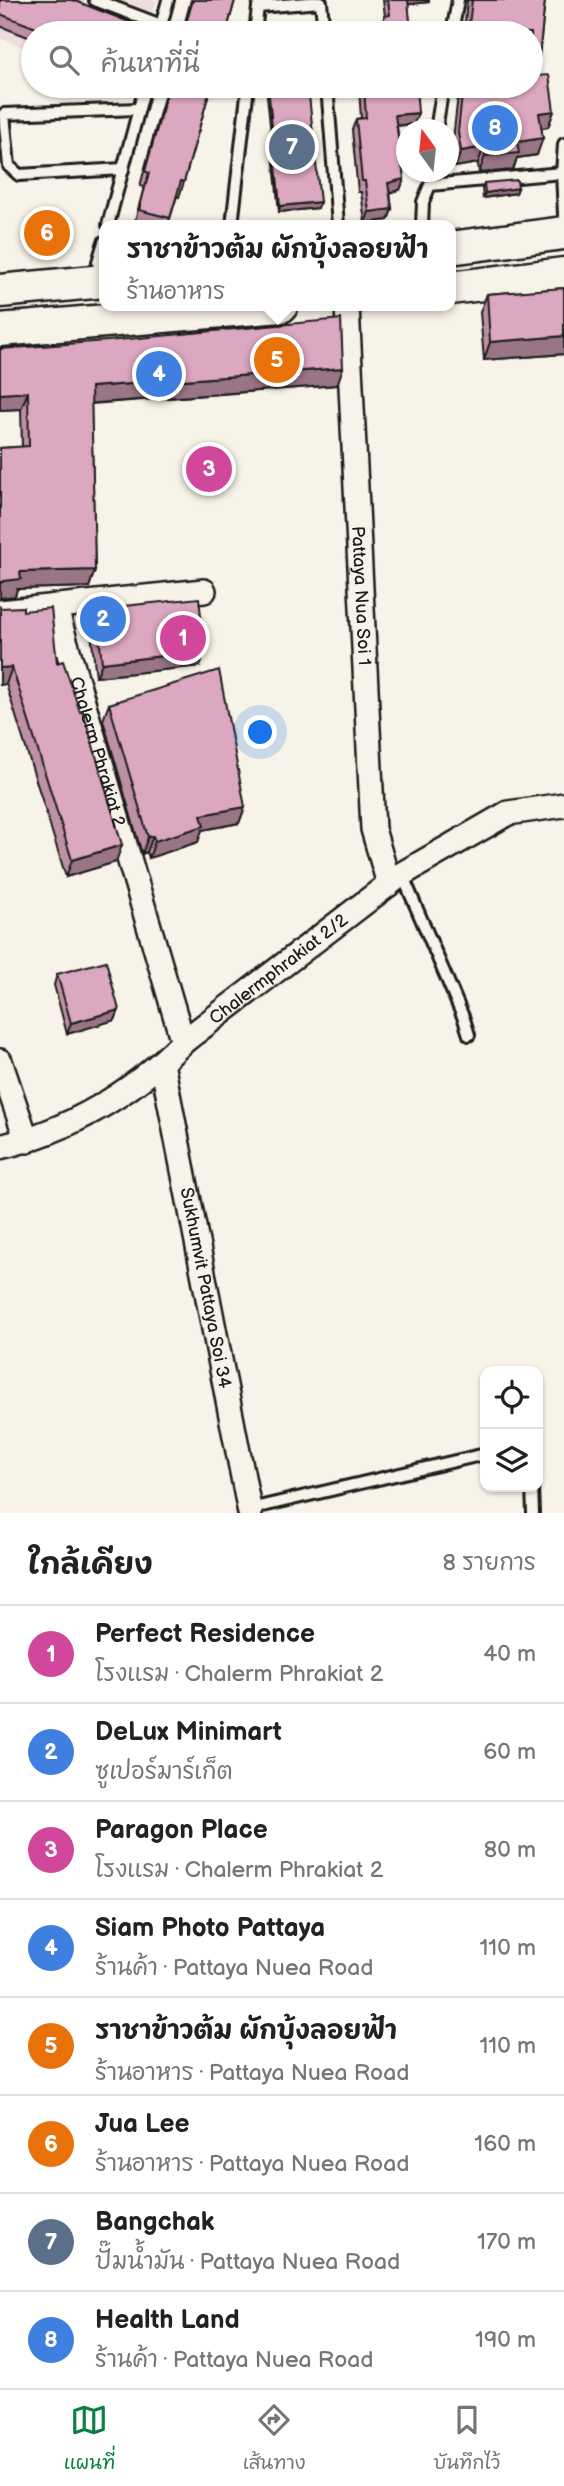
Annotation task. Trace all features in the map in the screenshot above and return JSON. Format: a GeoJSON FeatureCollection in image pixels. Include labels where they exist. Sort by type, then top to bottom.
{"type":"FeatureCollection","features":[{"type":"Feature","properties":{"kind":"main road"},"geometry":{"type":"LineString","coordinates":[[456,247],[564,233]]}},
{"type":"Feature","properties":{"kind":"main road"},"geometry":{"type":"LineString","coordinates":[[456,287],[564,275]]}},
{"type":"Feature","properties":{"kind":"main road"},"geometry":{"type":"LineString","coordinates":[[0,291],[99,282]]}},
{"type":"Feature","properties":{"kind":"main road"},"geometry":{"type":"LineString","coordinates":[[0,330],[222,311]]}},
{"type":"Feature","properties":{"kind":"street","name":"Pattaya Nua Soi 1"},"geometry":{"type":"LineString","coordinates":[[347,311],[373,829],[395,879]]}},
{"type":"Feature","properties":{"kind":"street"},"geometry":{"type":"LineString","coordinates":[[0,612],[204,591]]}},
{"type":"Feature","properties":{"kind":"street","name":"Chalerm Phrakiat 2"},"geometry":{"type":"LineString","coordinates":[[55,606],[183,1042]]}},
{"type":"Feature","properties":{"kind":"street","name":"Chalermphrakiat 2/2"},"geometry":{"type":"LineString","coordinates":[[0,1147],[27,1141],[96,1111],[162,1063],[183,1042],[395,879],[508,813],[564,805]]}},
{"type":"Feature","properties":{"kind":"street"},"geometry":{"type":"LineString","coordinates":[[0,1061],[27,1141]]}},
{"type":"Feature","properties":{"kind":"street","name":"Sukhumvit Pattaya Soi 34"},"geometry":{"type":"LineString","coordinates":[[162,1063],[250,1511]]}},
{"type":"Feature","properties":{"kind":"lane"},"geometry":{"type":"LineString","coordinates":[[94,0],[142,21]]}},
{"type":"Feature","properties":{"kind":"lane"},"geometry":{"type":"LineString","coordinates":[[162,21],[169,0]]}},
{"type":"Feature","properties":{"kind":"lane"},"geometry":{"type":"LineString","coordinates":[[454,21],[458,0]]}},
{"type":"Feature","properties":{"kind":"lane"},"geometry":{"type":"LineString","coordinates":[[256,21],[258,7],[321,2],[323,21]]}},
{"type":"Feature","properties":{"kind":"lane"},"geometry":{"type":"LineString","coordinates":[[109,220],[141,98]]}},
{"type":"Feature","properties":{"kind":"lane"},"geometry":{"type":"LineString","coordinates":[[233,220],[247,98]]}},
{"type":"Feature","properties":{"kind":"lane"},"geometry":{"type":"LineString","coordinates":[[328,98],[338,220]]}},
{"type":"Feature","properties":{"kind":"lane"},"geometry":{"type":"LineString","coordinates":[[438,119],[441,98]]}},
{"type":"Feature","properties":{"kind":"lane"},"geometry":{"type":"LineString","coordinates":[[123,169],[19,175],[9,166],[2,113],[138,108]]}},
{"type":"Feature","properties":{"kind":"lane"},"geometry":{"type":"LineString","coordinates":[[564,144],[564,214]]}},
{"type":"Feature","properties":{"kind":"lane"},"geometry":{"type":"LineString","coordinates":[[430,185],[562,173]]}},
{"type":"Feature","properties":{"kind":"lane"},"geometry":{"type":"LineString","coordinates":[[422,220],[423,202],[430,182]]}},
{"type":"Feature","properties":{"kind":"lane"},"geometry":{"type":"LineString","coordinates":[[395,879],[469,1035]]}},
{"type":"Feature","properties":{"kind":"lane"},"geometry":{"type":"LineString","coordinates":[[250,1511],[480,1455]]}},
{"type":"Feature","properties":{"kind":"lane"},"geometry":{"type":"LineString","coordinates":[[532,1492],[533,1513]]}},
{"type":"Feature","properties":{"kind":"shaded area"},"geometry":{"type":"Polygon","coordinates":[[[0,0],[157,0],[150,21],[21,21],[21,46],[0,38],[0,0]]]}},
{"type":"Feature","properties":{"kind":"building"},"geometry":{"type":"Polygon","coordinates":[[[0,0],[73,0],[127,21],[21,22],[0,14],[0,0]]]}},
{"type":"Feature","properties":{"kind":"building"},"geometry":{"type":"Polygon","coordinates":[[[193,0],[235,0],[229,21],[187,21],[193,0]]]}},
{"type":"Feature","properties":{"kind":"building"},"geometry":{"type":"Polygon","coordinates":[[[388,0],[408,0],[410,21],[384,21],[384,16],[390,15],[388,0]]]}},
{"type":"Feature","properties":{"kind":"building"},"geometry":{"type":"Polygon","coordinates":[[[472,0],[545,0],[543,21],[469,21],[472,0]]]}},
{"type":"Feature","properties":{"kind":"building"},"geometry":{"type":"Polygon","coordinates":[[[549,75],[554,111],[539,113],[543,138],[517,142],[519,153],[485,156],[484,147],[461,151],[459,123],[462,98],[543,98],[543,76],[549,75]]]}},
{"type":"Feature","properties":{"kind":"building"},"geometry":{"type":"Polygon","coordinates":[[[166,98],[208,98],[184,182],[181,181],[170,218],[139,210],[149,173],[145,171],[166,98]]]}},
{"type":"Feature","properties":{"kind":"building"},"geometry":{"type":"Polygon","coordinates":[[[269,98],[309,98],[320,202],[280,206],[269,98]]]}},
{"type":"Feature","properties":{"kind":"building"},"geometry":{"type":"Polygon","coordinates":[[[365,98],[417,98],[418,113],[395,115],[396,181],[388,183],[392,209],[369,212],[365,181],[362,181],[356,119],[366,118],[365,98]]]}},
{"type":"Feature","properties":{"kind":"building"},"geometry":{"type":"Polygon","coordinates":[[[517,180],[518,188],[485,193],[484,183],[517,180]]]}},
{"type":"Feature","properties":{"kind":"building"},"geometry":{"type":"Polygon","coordinates":[[[564,288],[564,336],[490,342],[487,294],[564,288]]]}},
{"type":"Feature","properties":{"kind":"building"},"geometry":{"type":"Polygon","coordinates":[[[341,319],[343,368],[91,387],[95,570],[20,572],[21,579],[0,583],[0,448],[29,446],[28,392],[0,394],[0,349],[341,319]]]}},
{"type":"Feature","properties":{"kind":"building"},"geometry":{"type":"Polygon","coordinates":[[[199,598],[205,651],[102,663],[96,609],[199,598]]]}},
{"type":"Feature","properties":{"kind":"building"},"geometry":{"type":"Polygon","coordinates":[[[0,607],[23,607],[23,611],[51,608],[57,663],[63,661],[80,712],[83,711],[122,845],[72,860],[12,667],[0,668],[0,607]]]}},
{"type":"Feature","properties":{"kind":"building"},"geometry":{"type":"Polygon","coordinates":[[[219,670],[245,807],[201,815],[204,826],[155,841],[153,836],[148,837],[109,704],[219,670]]]}},
{"type":"Feature","properties":{"kind":"building"},"geometry":{"type":"Polygon","coordinates":[[[106,961],[119,1010],[71,1023],[57,974],[106,961]]]}},
{"type":"Feature","properties":{"kind":"place","name":"Health Land"},"geometry":{"type":"Point","coordinates":[495,128]}},
{"type":"Feature","properties":{"kind":"place","name":"Bangchak"},"geometry":{"type":"Point","coordinates":[292,147]}},
{"type":"Feature","properties":{"kind":"place","name":"Jua Lee"},"geometry":{"type":"Point","coordinates":[47,233]}},
{"type":"Feature","properties":{"kind":"place","name":"ราชาข้าวต้ม ผักบุ้งลอยฟ้า"},"geometry":{"type":"Point","coordinates":[277,360]}},
{"type":"Feature","properties":{"kind":"place","name":"Siam Photo Pattaya"},"geometry":{"type":"Point","coordinates":[159,374]}},
{"type":"Feature","properties":{"kind":"place","name":"Paragon Place"},"geometry":{"type":"Point","coordinates":[209,469]}},
{"type":"Feature","properties":{"kind":"place","name":"DeLux Minimart"},"geometry":{"type":"Point","coordinates":[103,619]}},
{"type":"Feature","properties":{"kind":"place","name":"Perfect Residence"},"geometry":{"type":"Point","coordinates":[183,638]}}]}
